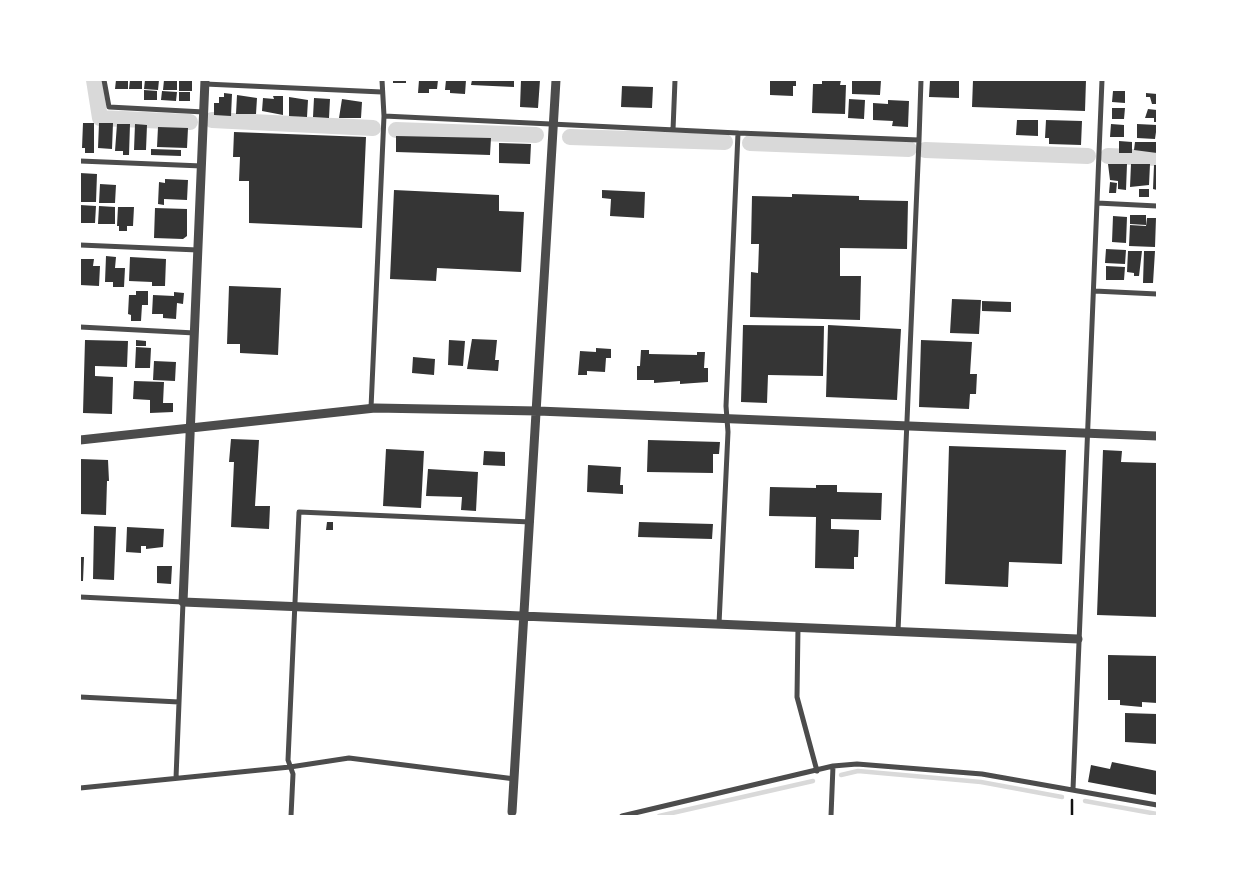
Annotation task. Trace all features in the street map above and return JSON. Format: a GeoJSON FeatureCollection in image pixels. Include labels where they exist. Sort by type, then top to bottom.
{"type":"FeatureCollection","features":[{"type":"Feature","properties":{"kind":"street"},"geometry":{"type":"LineString","coordinates":[[104,80],[109,107],[204,112]]}},
{"type":"Feature","properties":{"kind":"street"},"geometry":{"type":"LineString","coordinates":[[371,408],[384,116],[382,80]]}},
{"type":"Feature","properties":{"kind":"street"},"geometry":{"type":"LineString","coordinates":[[512,814],[538,411],[556,80]]}},
{"type":"Feature","properties":{"kind":"street"},"geometry":{"type":"LineString","coordinates":[[673,130],[675,80]]}},
{"type":"Feature","properties":{"kind":"street"},"geometry":{"type":"LineString","coordinates":[[898,631],[921,80]]}},
{"type":"Feature","properties":{"kind":"street"},"geometry":{"type":"LineString","coordinates":[[1072,789],[1102,80]]}},
{"type":"Feature","properties":{"kind":"street"},"geometry":{"type":"LineString","coordinates":[[176,778],[205,82],[382,92]]}},
{"type":"Feature","properties":{"kind":"street"},"geometry":{"type":"LineString","coordinates":[[384,116],[919,140]]}},
{"type":"Feature","properties":{"kind":"street"},"geometry":{"type":"LineString","coordinates":[[719,624],[738,132]]}},
{"type":"Feature","properties":{"kind":"street"},"geometry":{"type":"LineString","coordinates":[[80,161],[202,166]]}},
{"type":"Feature","properties":{"kind":"street"},"geometry":{"type":"LineString","coordinates":[[1097,203],[1157,206]]}},
{"type":"Feature","properties":{"kind":"street"},"geometry":{"type":"LineString","coordinates":[[80,245],[198,250]]}},
{"type":"Feature","properties":{"kind":"street"},"geometry":{"type":"LineString","coordinates":[[1094,291],[1157,294]]}},
{"type":"Feature","properties":{"kind":"street"},"geometry":{"type":"LineString","coordinates":[[80,327],[195,333]]}},
{"type":"Feature","properties":{"kind":"street"},"geometry":{"type":"LineString","coordinates":[[80,440],[371,408],[538,411],[1157,436]]}},
{"type":"Feature","properties":{"kind":"street"},"geometry":{"type":"LineString","coordinates":[[291,816],[293,774],[288,760],[299,512],[531,522]]}},
{"type":"Feature","properties":{"kind":"street"},"geometry":{"type":"LineString","coordinates":[[80,597],[1078,639]]}},
{"type":"Feature","properties":{"kind":"street"},"geometry":{"type":"LineString","coordinates":[[798,627],[797,697],[817,771]]}},
{"type":"Feature","properties":{"kind":"street"},"geometry":{"type":"LineString","coordinates":[[80,697],[179,702]]}},
{"type":"Feature","properties":{"kind":"street"},"geometry":{"type":"LineString","coordinates":[[80,788],[290,767],[349,758],[515,779]]}},
{"type":"Feature","properties":{"kind":"street"},"geometry":{"type":"LineString","coordinates":[[622,816],[833,766],[857,764],[982,774],[1157,805]]}},
{"type":"Feature","properties":{"kind":"street"},"geometry":{"type":"LineString","coordinates":[[831,816],[833,766]]}},
{"type":"Feature","properties":{"kind":"path"},"geometry":{"type":"LineString","coordinates":[[1072,789],[1072,816]]}},
{"type":"Feature","properties":{"kind":"building"},"geometry":{"type":"Polygon","coordinates":[[[116,80],[128,80],[128,89],[115,89],[116,80]]]}},
{"type":"Feature","properties":{"kind":"building"},"geometry":{"type":"Polygon","coordinates":[[[130,80],[142,80],[142,89],[129,89],[130,80]]]}},
{"type":"Feature","properties":{"kind":"building"},"geometry":{"type":"Polygon","coordinates":[[[145,80],[159,80],[158,90],[144,89],[145,80]]]}},
{"type":"Feature","properties":{"kind":"building"},"geometry":{"type":"Polygon","coordinates":[[[164,80],[177,80],[177,90],[163,90],[164,80]]]}},
{"type":"Feature","properties":{"kind":"building"},"geometry":{"type":"Polygon","coordinates":[[[179,80],[192,80],[192,91],[179,91],[179,80]]]}},
{"type":"Feature","properties":{"kind":"building"},"geometry":{"type":"Polygon","coordinates":[[[393,80],[406,80],[406,83],[393,83],[393,80]]]}},
{"type":"Feature","properties":{"kind":"building"},"geometry":{"type":"Polygon","coordinates":[[[419,80],[438,80],[437,89],[429,89],[429,93],[418,93],[419,80]]]}},
{"type":"Feature","properties":{"kind":"building"},"geometry":{"type":"Polygon","coordinates":[[[446,80],[466,80],[465,94],[450,93],[450,90],[445,90],[446,80]]]}},
{"type":"Feature","properties":{"kind":"building"},"geometry":{"type":"Polygon","coordinates":[[[472,80],[514,80],[514,87],[471,85],[472,80]]]}},
{"type":"Feature","properties":{"kind":"building"},"geometry":{"type":"Polygon","coordinates":[[[521,80],[540,80],[538,108],[520,107],[521,80]]]}},
{"type":"Feature","properties":{"kind":"building"},"geometry":{"type":"Polygon","coordinates":[[[770,80],[796,80],[796,86],[793,86],[793,96],[770,95],[770,80]]]}},
{"type":"Feature","properties":{"kind":"building"},"geometry":{"type":"Polygon","coordinates":[[[822,80],[841,80],[840,85],[846,85],[845,114],[812,113],[813,84],[822,84],[822,80]]]}},
{"type":"Feature","properties":{"kind":"building"},"geometry":{"type":"Polygon","coordinates":[[[852,80],[881,80],[880,95],[852,94],[852,80]]]}},
{"type":"Feature","properties":{"kind":"building"},"geometry":{"type":"Polygon","coordinates":[[[930,80],[959,80],[959,98],[929,97],[930,80]]]}},
{"type":"Feature","properties":{"kind":"building"},"geometry":{"type":"Polygon","coordinates":[[[973,80],[1086,80],[1085,111],[972,107],[973,80]]]}},
{"type":"Feature","properties":{"kind":"building"},"geometry":{"type":"Polygon","coordinates":[[[622,86],[653,87],[652,108],[621,107],[622,86]]]}},
{"type":"Feature","properties":{"kind":"building"},"geometry":{"type":"Polygon","coordinates":[[[144,90],[157,91],[157,100],[144,100],[144,90]]]}},
{"type":"Feature","properties":{"kind":"building"},"geometry":{"type":"Polygon","coordinates":[[[162,91],[177,92],[176,101],[161,100],[162,91]]]}},
{"type":"Feature","properties":{"kind":"building"},"geometry":{"type":"Polygon","coordinates":[[[1113,91],[1125,91],[1125,103],[1112,102],[1113,91]]]}},
{"type":"Feature","properties":{"kind":"building"},"geometry":{"type":"Polygon","coordinates":[[[179,92],[190,92],[190,101],[179,101],[179,92]]]}},
{"type":"Feature","properties":{"kind":"building"},"geometry":{"type":"Polygon","coordinates":[[[224,93],[232,94],[231,116],[214,115],[214,103],[219,103],[219,97],[224,97],[224,93]]]}},
{"type":"Feature","properties":{"kind":"building"},"geometry":{"type":"Polygon","coordinates":[[[1146,93],[1157,94],[1157,104],[1152,104],[1150,97],[1146,97],[1146,93]]]}},
{"type":"Feature","properties":{"kind":"building"},"geometry":{"type":"Polygon","coordinates":[[[237,95],[257,98],[256,114],[236,114],[237,95]]]}},
{"type":"Feature","properties":{"kind":"building"},"geometry":{"type":"Polygon","coordinates":[[[273,96],[283,96],[283,115],[262,111],[263,98],[274,99],[273,96]]]}},
{"type":"Feature","properties":{"kind":"building"},"geometry":{"type":"Polygon","coordinates":[[[289,97],[308,100],[307,117],[289,116],[289,97]]]}},
{"type":"Feature","properties":{"kind":"building"},"geometry":{"type":"Polygon","coordinates":[[[314,98],[330,99],[329,118],[313,117],[314,98]]]}},
{"type":"Feature","properties":{"kind":"building"},"geometry":{"type":"Polygon","coordinates":[[[342,99],[362,102],[361,118],[339,118],[342,99]]]}},
{"type":"Feature","properties":{"kind":"building"},"geometry":{"type":"Polygon","coordinates":[[[849,99],[865,100],[864,119],[848,118],[849,99]]]}},
{"type":"Feature","properties":{"kind":"building"},"geometry":{"type":"Polygon","coordinates":[[[888,100],[909,101],[908,127],[892,126],[893,121],[873,120],[873,103],[888,104],[888,100]]]}},
{"type":"Feature","properties":{"kind":"building"},"geometry":{"type":"Polygon","coordinates":[[[1112,108],[1125,108],[1124,119],[1112,119],[1112,108]]]}},
{"type":"Feature","properties":{"kind":"building"},"geometry":{"type":"Polygon","coordinates":[[[1148,109],[1157,110],[1157,122],[1154,122],[1154,118],[1145,118],[1148,109]]]}},
{"type":"Feature","properties":{"kind":"building"},"geometry":{"type":"Polygon","coordinates":[[[1017,120],[1038,120],[1038,136],[1016,135],[1017,120]]]}},
{"type":"Feature","properties":{"kind":"building"},"geometry":{"type":"Polygon","coordinates":[[[1046,120],[1082,121],[1081,145],[1049,144],[1049,138],[1045,138],[1046,120]]]}},
{"type":"Feature","properties":{"kind":"building"},"geometry":{"type":"Polygon","coordinates":[[[83,123],[94,123],[94,153],[85,153],[85,148],[82,148],[83,123]]]}},
{"type":"Feature","properties":{"kind":"building"},"geometry":{"type":"Polygon","coordinates":[[[99,123],[113,123],[112,149],[98,148],[99,123]]]}},
{"type":"Feature","properties":{"kind":"building"},"geometry":{"type":"Polygon","coordinates":[[[117,124],[130,124],[129,155],[123,155],[123,151],[115,151],[117,124]]]}},
{"type":"Feature","properties":{"kind":"building"},"geometry":{"type":"Polygon","coordinates":[[[135,124],[147,125],[146,150],[134,150],[135,124]]]}},
{"type":"Feature","properties":{"kind":"building"},"geometry":{"type":"Polygon","coordinates":[[[1111,124],[1124,125],[1124,137],[1110,137],[1111,124]]]}},
{"type":"Feature","properties":{"kind":"building"},"geometry":{"type":"Polygon","coordinates":[[[1137,124],[1157,125],[1155,139],[1137,138],[1137,124]]]}},
{"type":"Feature","properties":{"kind":"building"},"geometry":{"type":"Polygon","coordinates":[[[158,127],[188,128],[187,148],[157,147],[158,127]]]}},
{"type":"Feature","properties":{"kind":"building"},"geometry":{"type":"Polygon","coordinates":[[[234,132],[366,137],[362,228],[249,223],[249,181],[239,181],[240,157],[233,157],[234,132]]]}},
{"type":"Feature","properties":{"kind":"building"},"geometry":{"type":"Polygon","coordinates":[[[396,136],[491,138],[490,155],[396,152],[396,136]]]}},
{"type":"Feature","properties":{"kind":"building"},"geometry":{"type":"Polygon","coordinates":[[[1119,141],[1132,142],[1132,153],[1119,153],[1119,141]]]}},
{"type":"Feature","properties":{"kind":"building"},"geometry":{"type":"Polygon","coordinates":[[[1135,142],[1157,142],[1157,153],[1134,150],[1135,142]]]}},
{"type":"Feature","properties":{"kind":"building"},"geometry":{"type":"Polygon","coordinates":[[[499,143],[531,144],[530,164],[499,163],[499,143]]]}},
{"type":"Feature","properties":{"kind":"building"},"geometry":{"type":"Polygon","coordinates":[[[151,149],[181,150],[181,156],[151,155],[151,149]]]}},
{"type":"Feature","properties":{"kind":"building"},"geometry":{"type":"Polygon","coordinates":[[[1108,164],[1127,164],[1126,190],[1118,189],[1118,181],[1110,180],[1108,164]]]}},
{"type":"Feature","properties":{"kind":"building"},"geometry":{"type":"Polygon","coordinates":[[[1131,164],[1150,164],[1149,185],[1130,187],[1131,164]]]}},
{"type":"Feature","properties":{"kind":"building"},"geometry":{"type":"Polygon","coordinates":[[[1154,165],[1157,165],[1157,190],[1153,189],[1154,165]]]}},
{"type":"Feature","properties":{"kind":"building"},"geometry":{"type":"Polygon","coordinates":[[[80,173],[97,174],[96,202],[80,202],[80,173]]]}},
{"type":"Feature","properties":{"kind":"building"},"geometry":{"type":"Polygon","coordinates":[[[165,179],[188,180],[187,200],[164,199],[164,205],[158,204],[159,182],[165,183],[165,179]]]}},
{"type":"Feature","properties":{"kind":"building"},"geometry":{"type":"Polygon","coordinates":[[[1110,182],[1117,183],[1116,193],[1109,193],[1110,182]]]}},
{"type":"Feature","properties":{"kind":"building"},"geometry":{"type":"Polygon","coordinates":[[[100,184],[116,185],[115,203],[99,203],[100,184]]]}},
{"type":"Feature","properties":{"kind":"building"},"geometry":{"type":"Polygon","coordinates":[[[1139,189],[1149,189],[1149,197],[1139,197],[1139,189]]]}},
{"type":"Feature","properties":{"kind":"building"},"geometry":{"type":"Polygon","coordinates":[[[394,190],[499,195],[499,211],[524,212],[521,272],[437,268],[436,281],[390,279],[394,190]]]}},
{"type":"Feature","properties":{"kind":"building"},"geometry":{"type":"Polygon","coordinates":[[[602,190],[645,192],[644,218],[610,216],[611,199],[602,198],[602,190]]]}},
{"type":"Feature","properties":{"kind":"building"},"geometry":{"type":"Polygon","coordinates":[[[792,194],[859,196],[859,200],[908,201],[907,249],[840,248],[840,276],[861,276],[860,320],[750,317],[751,272],[758,273],[759,244],[751,244],[752,196],[792,197],[792,194]]]}},
{"type":"Feature","properties":{"kind":"building"},"geometry":{"type":"Polygon","coordinates":[[[80,205],[96,206],[95,223],[80,223],[80,205]]]}},
{"type":"Feature","properties":{"kind":"building"},"geometry":{"type":"Polygon","coordinates":[[[99,206],[115,207],[115,224],[98,224],[99,206]]]}},
{"type":"Feature","properties":{"kind":"building"},"geometry":{"type":"Polygon","coordinates":[[[118,207],[134,207],[133,226],[127,226],[127,231],[119,231],[119,226],[117,226],[118,207]]]}},
{"type":"Feature","properties":{"kind":"building"},"geometry":{"type":"Polygon","coordinates":[[[155,208],[187,209],[187,236],[183,239],[154,238],[155,208]]]}},
{"type":"Feature","properties":{"kind":"building"},"geometry":{"type":"Polygon","coordinates":[[[1130,215],[1146,215],[1146,225],[1130,224],[1130,215]]]}},
{"type":"Feature","properties":{"kind":"building"},"geometry":{"type":"Polygon","coordinates":[[[1113,216],[1127,217],[1126,243],[1112,242],[1113,216]]]}},
{"type":"Feature","properties":{"kind":"building"},"geometry":{"type":"Polygon","coordinates":[[[1147,218],[1156,218],[1155,247],[1129,246],[1130,225],[1146,226],[1147,218]]]}},
{"type":"Feature","properties":{"kind":"building"},"geometry":{"type":"Polygon","coordinates":[[[1106,249],[1126,250],[1125,264],[1105,263],[1106,249]]]}},
{"type":"Feature","properties":{"kind":"building"},"geometry":{"type":"Polygon","coordinates":[[[1128,251],[1142,251],[1139,276],[1134,276],[1134,273],[1127,272],[1128,251]]]}},
{"type":"Feature","properties":{"kind":"building"},"geometry":{"type":"Polygon","coordinates":[[[1144,251],[1155,251],[1153,283],[1143,283],[1144,251]]]}},
{"type":"Feature","properties":{"kind":"building"},"geometry":{"type":"Polygon","coordinates":[[[106,256],[116,257],[115,268],[125,268],[124,287],[113,287],[113,282],[105,282],[106,256]]]}},
{"type":"Feature","properties":{"kind":"building"},"geometry":{"type":"Polygon","coordinates":[[[130,257],[166,259],[165,286],[152,286],[152,282],[129,281],[130,257]]]}},
{"type":"Feature","properties":{"kind":"building"},"geometry":{"type":"Polygon","coordinates":[[[80,259],[94,259],[93,266],[100,266],[99,286],[80,285],[80,259]]]}},
{"type":"Feature","properties":{"kind":"building"},"geometry":{"type":"Polygon","coordinates":[[[1106,266],[1125,267],[1124,280],[1106,280],[1106,266]]]}},
{"type":"Feature","properties":{"kind":"building"},"geometry":{"type":"Polygon","coordinates":[[[229,286],[281,288],[278,355],[240,353],[240,344],[227,344],[229,286]]]}},
{"type":"Feature","properties":{"kind":"building"},"geometry":{"type":"Polygon","coordinates":[[[136,291],[148,291],[148,305],[142,305],[141,321],[131,321],[131,315],[128,314],[129,295],[136,295],[136,291]]]}},
{"type":"Feature","properties":{"kind":"building"},"geometry":{"type":"Polygon","coordinates":[[[174,292],[184,293],[183,304],[177,303],[176,319],[163,318],[163,314],[152,314],[153,295],[174,296],[174,292]]]}},
{"type":"Feature","properties":{"kind":"building"},"geometry":{"type":"Polygon","coordinates":[[[952,299],[981,300],[979,334],[950,333],[952,299]]]}},
{"type":"Feature","properties":{"kind":"building"},"geometry":{"type":"Polygon","coordinates":[[[982,301],[1011,302],[1011,312],[982,311],[982,301]]]}},
{"type":"Feature","properties":{"kind":"building"},"geometry":{"type":"Polygon","coordinates":[[[743,325],[824,326],[823,376],[768,375],[767,403],[741,402],[743,325]]]}},
{"type":"Feature","properties":{"kind":"building"},"geometry":{"type":"Polygon","coordinates":[[[828,325],[901,329],[897,400],[826,397],[828,325]]]}},
{"type":"Feature","properties":{"kind":"building"},"geometry":{"type":"Polygon","coordinates":[[[472,339],[497,340],[495,360],[499,360],[498,371],[467,369],[472,339]]]}},
{"type":"Feature","properties":{"kind":"building"},"geometry":{"type":"Polygon","coordinates":[[[85,340],[128,341],[127,367],[95,366],[95,376],[113,377],[112,414],[83,413],[85,340]]]}},
{"type":"Feature","properties":{"kind":"building"},"geometry":{"type":"Polygon","coordinates":[[[136,340],[146,341],[146,346],[136,346],[136,340]]]}},
{"type":"Feature","properties":{"kind":"building"},"geometry":{"type":"Polygon","coordinates":[[[449,340],[465,341],[463,366],[448,365],[449,340]]]}},
{"type":"Feature","properties":{"kind":"building"},"geometry":{"type":"Polygon","coordinates":[[[921,340],[972,342],[970,374],[977,374],[976,394],[970,394],[969,409],[919,407],[921,340]]]}},
{"type":"Feature","properties":{"kind":"building"},"geometry":{"type":"Polygon","coordinates":[[[136,347],[151,348],[150,368],[135,368],[136,347]]]}},
{"type":"Feature","properties":{"kind":"building"},"geometry":{"type":"Polygon","coordinates":[[[596,348],[611,349],[611,358],[606,358],[605,372],[587,371],[587,375],[578,375],[580,351],[596,352],[596,348]]]}},
{"type":"Feature","properties":{"kind":"building"},"geometry":{"type":"Polygon","coordinates":[[[641,350],[649,350],[649,354],[697,355],[697,352],[705,352],[704,368],[708,368],[708,382],[680,384],[680,381],[654,383],[654,380],[637,380],[637,366],[640,366],[641,350]]]}},
{"type":"Feature","properties":{"kind":"building"},"geometry":{"type":"Polygon","coordinates":[[[413,357],[435,359],[434,375],[412,373],[413,357]]]}},
{"type":"Feature","properties":{"kind":"building"},"geometry":{"type":"Polygon","coordinates":[[[154,361],[176,362],[175,381],[153,380],[154,361]]]}},
{"type":"Feature","properties":{"kind":"building"},"geometry":{"type":"Polygon","coordinates":[[[134,381],[164,382],[163,403],[173,403],[173,412],[150,413],[150,400],[133,399],[134,381]]]}},
{"type":"Feature","properties":{"kind":"building"},"geometry":{"type":"Polygon","coordinates":[[[231,439],[259,440],[255,506],[270,506],[269,529],[231,527],[234,462],[229,462],[231,439]]]}},
{"type":"Feature","properties":{"kind":"building"},"geometry":{"type":"Polygon","coordinates":[[[648,440],[720,442],[719,454],[713,454],[713,473],[647,472],[648,440]]]}},
{"type":"Feature","properties":{"kind":"building"},"geometry":{"type":"Polygon","coordinates":[[[949,446],[1066,450],[1062,564],[1009,562],[1008,587],[945,584],[949,446]]]}},
{"type":"Feature","properties":{"kind":"building"},"geometry":{"type":"Polygon","coordinates":[[[386,449],[424,451],[421,508],[383,506],[386,449]]]}},
{"type":"Feature","properties":{"kind":"building"},"geometry":{"type":"Polygon","coordinates":[[[1103,450],[1122,451],[1121,462],[1157,463],[1157,617],[1097,615],[1103,450]]]}},
{"type":"Feature","properties":{"kind":"building"},"geometry":{"type":"Polygon","coordinates":[[[484,451],[505,452],[505,466],[483,465],[484,451]]]}},
{"type":"Feature","properties":{"kind":"building"},"geometry":{"type":"Polygon","coordinates":[[[80,459],[108,460],[109,481],[107,481],[106,515],[80,514],[80,459]]]}},
{"type":"Feature","properties":{"kind":"building"},"geometry":{"type":"Polygon","coordinates":[[[588,465],[621,467],[620,485],[623,485],[623,494],[587,492],[588,465]]]}},
{"type":"Feature","properties":{"kind":"building"},"geometry":{"type":"Polygon","coordinates":[[[428,469],[478,472],[476,511],[461,510],[462,497],[426,496],[428,469]]]}},
{"type":"Feature","properties":{"kind":"building"},"geometry":{"type":"Polygon","coordinates":[[[816,485],[837,485],[837,492],[882,493],[881,520],[831,519],[831,529],[859,530],[858,557],[854,557],[854,569],[815,568],[816,517],[769,516],[770,487],[816,488],[816,485]]]}},
{"type":"Feature","properties":{"kind":"building"},"geometry":{"type":"Polygon","coordinates":[[[327,522],[333,522],[333,530],[326,530],[327,522]]]}},
{"type":"Feature","properties":{"kind":"building"},"geometry":{"type":"Polygon","coordinates":[[[639,522],[713,524],[712,539],[638,537],[639,522]]]}},
{"type":"Feature","properties":{"kind":"building"},"geometry":{"type":"Polygon","coordinates":[[[94,526],[116,527],[114,580],[93,579],[94,526]]]}},
{"type":"Feature","properties":{"kind":"building"},"geometry":{"type":"Polygon","coordinates":[[[127,527],[164,529],[163,547],[146,549],[146,546],[141,546],[141,553],[126,552],[127,527]]]}},
{"type":"Feature","properties":{"kind":"building"},"geometry":{"type":"Polygon","coordinates":[[[80,557],[84,557],[83,581],[80,581],[80,557]]]}},
{"type":"Feature","properties":{"kind":"building"},"geometry":{"type":"Polygon","coordinates":[[[157,566],[172,566],[171,584],[157,583],[157,566]]]}},
{"type":"Feature","properties":{"kind":"building"},"geometry":{"type":"Polygon","coordinates":[[[1108,655],[1157,656],[1157,703],[1142,702],[1142,707],[1120,705],[1120,700],[1108,700],[1108,655]]]}},
{"type":"Feature","properties":{"kind":"building"},"geometry":{"type":"Polygon","coordinates":[[[1125,713],[1157,714],[1157,744],[1125,742],[1125,713]]]}},
{"type":"Feature","properties":{"kind":"building"},"geometry":{"type":"Polygon","coordinates":[[[1112,762],[1157,771],[1157,795],[1088,782],[1091,765],[1110,769],[1112,762]]]}},
{"type":"Feature","properties":{"kind":"waterway"},"geometry":{"type":"LineString","coordinates":[[94,80],[100,118],[190,122]]}},
{"type":"Feature","properties":{"kind":"waterway"},"geometry":{"type":"LineString","coordinates":[[212,120],[373,128]]}},
{"type":"Feature","properties":{"kind":"waterway"},"geometry":{"type":"LineString","coordinates":[[396,130],[536,135]]}},
{"type":"Feature","properties":{"kind":"waterway"},"geometry":{"type":"LineString","coordinates":[[570,137],[725,142]]}},
{"type":"Feature","properties":{"kind":"waterway"},"geometry":{"type":"LineString","coordinates":[[750,143],[909,149]]}},
{"type":"Feature","properties":{"kind":"waterway"},"geometry":{"type":"LineString","coordinates":[[925,150],[1088,156]]}},
{"type":"Feature","properties":{"kind":"waterway"},"geometry":{"type":"LineString","coordinates":[[1108,156],[1157,158]]}},
{"type":"Feature","properties":{"kind":"waterway"},"geometry":{"type":"LineString","coordinates":[[841,775],[858,771],[981,782],[1062,797]]}},
{"type":"Feature","properties":{"kind":"waterway"},"geometry":{"type":"LineString","coordinates":[[659,816],[813,781]]}},
{"type":"Feature","properties":{"kind":"waterway"},"geometry":{"type":"LineString","coordinates":[[1085,801],[1157,814]]}}]}
